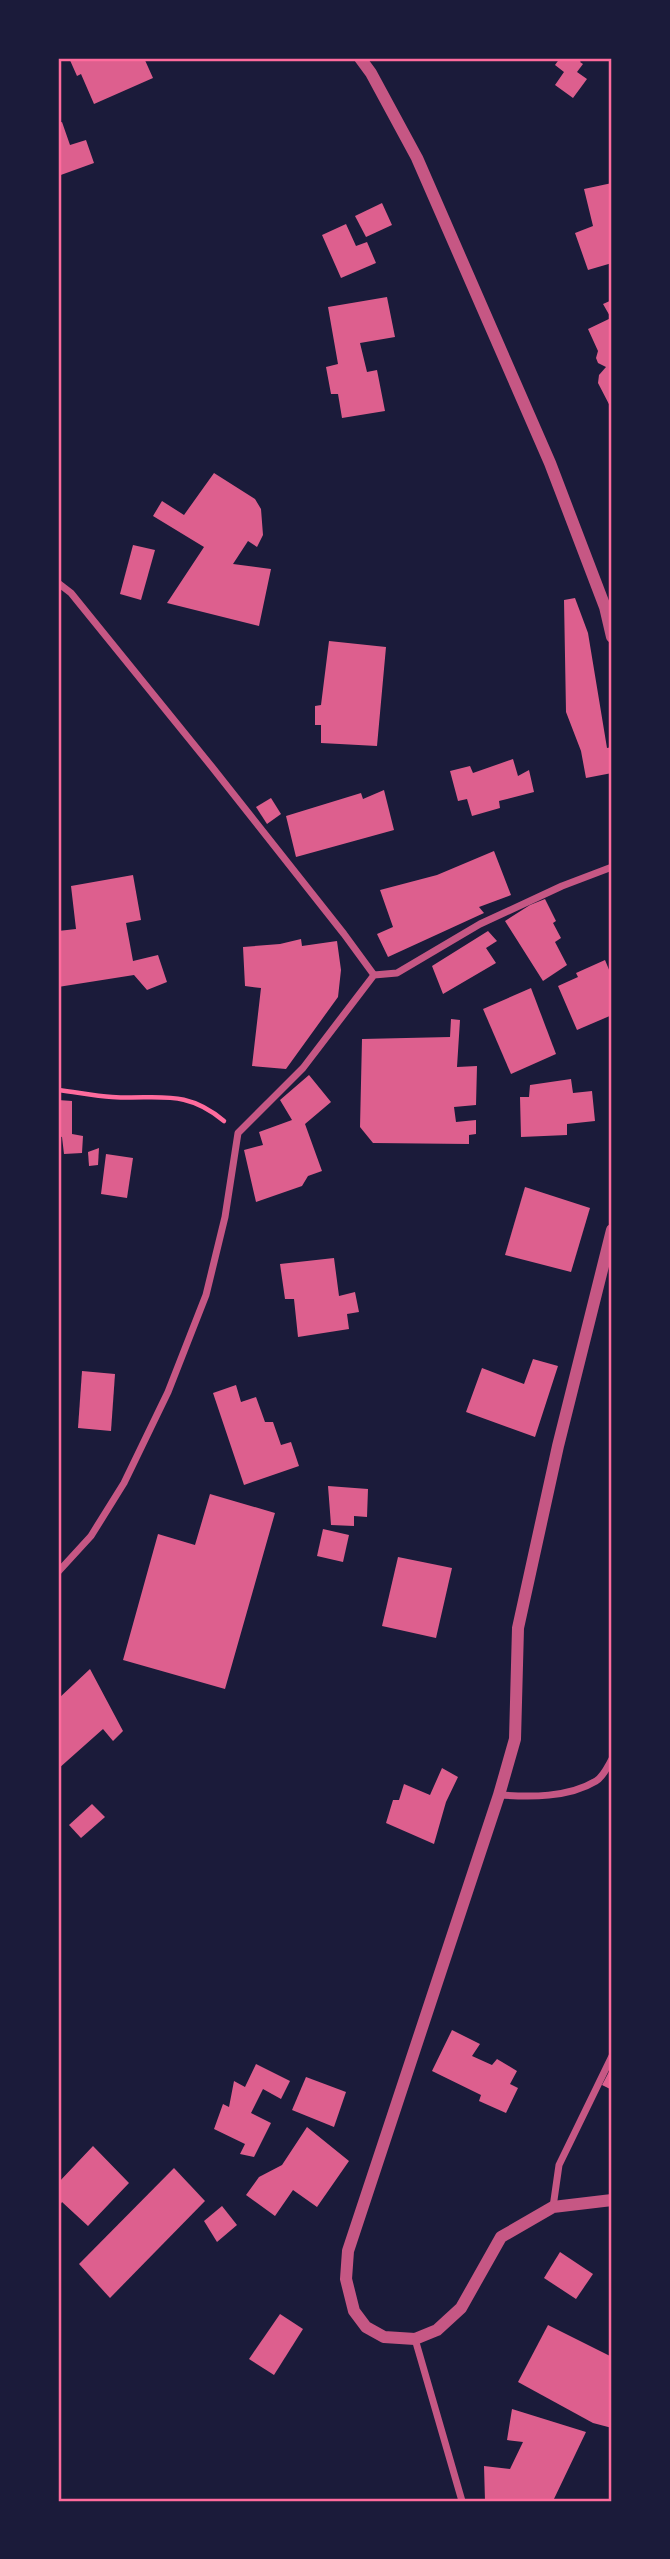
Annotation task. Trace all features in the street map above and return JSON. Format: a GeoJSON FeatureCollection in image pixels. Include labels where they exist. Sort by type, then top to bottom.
{"type":"FeatureCollection","features":[{"type":"Feature","properties":{"kind":"street"},"geometry":{"type":"LineString","coordinates":[[360,58],[417,158],[550,463],[605,607],[612,637]]}},
{"type":"Feature","properties":{"kind":"street"},"geometry":{"type":"LineString","coordinates":[[58,583],[71,593],[212,767],[374,975]]}},
{"type":"Feature","properties":{"kind":"street"},"geometry":{"type":"LineString","coordinates":[[58,1572],[91,1536],[124,1483],[169,1392],[206,1294],[225,1217],[238,1133],[303,1068],[374,975],[397,973],[480,925],[562,886],[612,867]]}},
{"type":"Feature","properties":{"kind":"street"},"geometry":{"type":"LineString","coordinates":[[612,1230],[558,1446],[518,1628],[515,1739],[499,1795],[348,2251],[346,2279],[354,2311],[366,2327],[384,2337],[415,2339],[437,2330],[461,2308],[501,2236],[553,2207],[612,2200]]}},
{"type":"Feature","properties":{"kind":"street"},"geometry":{"type":"LineString","coordinates":[[499,1795],[540,1797],[572,1790],[599,1780],[612,1759]]}},
{"type":"Feature","properties":{"kind":"street"},"geometry":{"type":"LineString","coordinates":[[553,2207],[559,2165],[612,2056]]}},
{"type":"Feature","properties":{"kind":"street"},"geometry":{"type":"LineString","coordinates":[[415,2339],[462,2501]]}},
{"type":"Feature","properties":{"kind":"path"},"geometry":{"type":"LineString","coordinates":[[58,1090],[110,1097],[177,1097],[201,1104],[238,1133]]}},
{"type":"Feature","properties":{"kind":"building"},"geometry":{"type":"Polygon","coordinates":[[[69,58],[144,58],[153,78],[94,104],[81,74],[77,76],[69,58]]]}},
{"type":"Feature","properties":{"kind":"building"},"geometry":{"type":"Polygon","coordinates":[[[560,58],[583,58],[580,62],[583,64],[577,72],[587,79],[573,98],[555,85],[564,72],[555,65],[560,58]]]}},
{"type":"Feature","properties":{"kind":"building"},"geometry":{"type":"Polygon","coordinates":[[[62,122],[70,145],[86,140],[94,163],[58,176],[58,123],[62,122]]]}},
{"type":"Feature","properties":{"kind":"building"},"geometry":{"type":"Polygon","coordinates":[[[612,183],[612,263],[588,270],[575,233],[593,226],[584,189],[612,183]]]}},
{"type":"Feature","properties":{"kind":"building"},"geometry":{"type":"Polygon","coordinates":[[[382,203],[392,225],[366,237],[355,216],[382,203]]]}},
{"type":"Feature","properties":{"kind":"building"},"geometry":{"type":"Polygon","coordinates":[[[346,224],[356,246],[367,242],[376,263],[341,278],[322,235],[346,224]]]}},
{"type":"Feature","properties":{"kind":"building"},"geometry":{"type":"Polygon","coordinates":[[[387,297],[395,337],[360,343],[367,372],[377,370],[385,411],[342,418],[338,394],[331,394],[326,367],[338,364],[328,307],[387,297]]]}},
{"type":"Feature","properties":{"kind":"building"},"geometry":{"type":"Polygon","coordinates":[[[612,300],[612,410],[598,383],[599,375],[606,367],[598,363],[598,351],[588,329],[611,318],[603,304],[612,300]]]}},
{"type":"Feature","properties":{"kind":"building"},"geometry":{"type":"Polygon","coordinates":[[[214,473],[255,499],[261,509],[263,535],[257,547],[248,541],[233,564],[271,569],[259,626],[167,603],[204,547],[153,516],[162,501],[184,515],[214,473]]]}},
{"type":"Feature","properties":{"kind":"building"},"geometry":{"type":"Polygon","coordinates":[[[133,545],[155,550],[141,600],[120,594],[133,545]]]}},
{"type":"Feature","properties":{"kind":"building"},"geometry":{"type":"Polygon","coordinates":[[[575,598],[588,633],[607,748],[612,747],[612,773],[586,778],[581,751],[566,712],[564,600],[575,598]]]}},
{"type":"Feature","properties":{"kind":"building"},"geometry":{"type":"Polygon","coordinates":[[[329,641],[386,647],[377,746],[321,743],[321,725],[315,725],[315,706],[321,705],[329,641]]]}},
{"type":"Feature","properties":{"kind":"building"},"geometry":{"type":"Polygon","coordinates":[[[513,759],[518,776],[529,770],[534,792],[499,801],[500,808],[472,816],[467,799],[458,801],[450,771],[470,766],[473,773],[513,759]]]}},
{"type":"Feature","properties":{"kind":"building"},"geometry":{"type":"Polygon","coordinates":[[[384,790],[394,830],[296,857],[286,816],[361,793],[363,799],[384,790]]]}},
{"type":"Feature","properties":{"kind":"building"},"geometry":{"type":"Polygon","coordinates":[[[271,798],[281,814],[267,824],[256,807],[271,798]]]}},
{"type":"Feature","properties":{"kind":"building"},"geometry":{"type":"Polygon","coordinates":[[[494,851],[511,895],[479,907],[484,913],[388,957],[377,934],[393,927],[380,890],[437,875],[494,851]]]}},
{"type":"Feature","properties":{"kind":"building"},"geometry":{"type":"Polygon","coordinates":[[[133,875],[141,920],[126,923],[133,961],[158,955],[167,982],[147,990],[134,975],[58,987],[58,931],[76,929],[71,886],[133,875]]]}},
{"type":"Feature","properties":{"kind":"building"},"geometry":{"type":"Polygon","coordinates":[[[545,899],[561,938],[555,942],[567,965],[543,981],[505,921],[545,899]]]}},
{"type":"Feature","properties":{"kind":"building"},"geometry":{"type":"Polygon","coordinates":[[[488,931],[497,941],[486,948],[496,963],[443,994],[432,966],[488,931]]]}},
{"type":"Feature","properties":{"kind":"building"},"geometry":{"type":"Polygon","coordinates":[[[301,939],[302,946],[337,941],[341,970],[338,997],[286,1069],[252,1066],[261,988],[245,986],[243,947],[301,939]]]}},
{"type":"Feature","properties":{"kind":"building"},"geometry":{"type":"Polygon","coordinates":[[[605,960],[612,977],[612,1015],[577,1030],[558,986],[578,977],[576,973],[605,960]]]}},
{"type":"Feature","properties":{"kind":"building"},"geometry":{"type":"Polygon","coordinates":[[[531,988],[556,1054],[511,1074],[483,1009],[531,988]]]}},
{"type":"Feature","properties":{"kind":"building"},"geometry":{"type":"Polygon","coordinates":[[[451,1019],[460,1020],[457,1067],[477,1066],[476,1105],[454,1107],[456,1122],[476,1120],[476,1134],[469,1135],[469,1144],[373,1143],[360,1127],[362,1039],[450,1037],[451,1019]]]}},
{"type":"Feature","properties":{"kind":"building"},"geometry":{"type":"Polygon","coordinates":[[[309,1075],[331,1102],[305,1124],[322,1171],[308,1176],[302,1186],[256,1202],[244,1150],[263,1145],[259,1132],[292,1120],[280,1100],[309,1075]]]}},
{"type":"Feature","properties":{"kind":"building"},"geometry":{"type":"Polygon","coordinates":[[[571,1079],[573,1093],[592,1091],[595,1121],[567,1124],[567,1135],[521,1137],[520,1097],[529,1097],[530,1085],[571,1079]]]}},
{"type":"Feature","properties":{"kind":"building"},"geometry":{"type":"Polygon","coordinates":[[[58,1100],[72,1101],[72,1134],[83,1136],[82,1153],[64,1154],[62,1137],[58,1136],[58,1100]]]}},
{"type":"Feature","properties":{"kind":"building"},"geometry":{"type":"Polygon","coordinates":[[[99,1148],[98,1165],[89,1166],[88,1152],[99,1148]]]}},
{"type":"Feature","properties":{"kind":"building"},"geometry":{"type":"Polygon","coordinates":[[[106,1154],[133,1158],[127,1198],[101,1194],[106,1154]]]}},
{"type":"Feature","properties":{"kind":"building"},"geometry":{"type":"Polygon","coordinates":[[[525,1187],[590,1208],[571,1272],[505,1255],[525,1187]]]}},
{"type":"Feature","properties":{"kind":"building"},"geometry":{"type":"Polygon","coordinates":[[[334,1258],[339,1296],[355,1292],[359,1312],[347,1314],[349,1329],[298,1337],[294,1299],[285,1299],[280,1264],[334,1258]]]}},
{"type":"Feature","properties":{"kind":"building"},"geometry":{"type":"Polygon","coordinates":[[[533,1359],[558,1366],[535,1437],[466,1412],[482,1368],[524,1384],[533,1359]]]}},
{"type":"Feature","properties":{"kind":"building"},"geometry":{"type":"Polygon","coordinates":[[[82,1371],[115,1374],[111,1431],[78,1428],[82,1371]]]}},
{"type":"Feature","properties":{"kind":"building"},"geometry":{"type":"Polygon","coordinates":[[[236,1385],[241,1402],[256,1397],[265,1422],[273,1422],[281,1445],[291,1442],[299,1466],[244,1485],[213,1393],[236,1385]]]}},
{"type":"Feature","properties":{"kind":"building"},"geometry":{"type":"Polygon","coordinates":[[[328,1486],[368,1489],[367,1517],[354,1516],[354,1526],[331,1525],[328,1486]]]}},
{"type":"Feature","properties":{"kind":"building"},"geometry":{"type":"Polygon","coordinates":[[[210,1494],[275,1513],[225,1689],[123,1660],[158,1534],[195,1545],[210,1494]]]}},
{"type":"Feature","properties":{"kind":"building"},"geometry":{"type":"Polygon","coordinates":[[[323,1529],[349,1535],[343,1562],[317,1556],[323,1529]]]}},
{"type":"Feature","properties":{"kind":"building"},"geometry":{"type":"Polygon","coordinates":[[[398,1557],[452,1568],[436,1638],[382,1626],[398,1557]]]}},
{"type":"Feature","properties":{"kind":"building"},"geometry":{"type":"Polygon","coordinates":[[[90,1669],[123,1731],[113,1741],[103,1729],[58,1769],[58,1699],[90,1669]]]}},
{"type":"Feature","properties":{"kind":"building"},"geometry":{"type":"Polygon","coordinates":[[[442,1768],[458,1777],[446,1802],[434,1844],[386,1823],[393,1800],[399,1800],[404,1784],[430,1795],[442,1768]]]}},
{"type":"Feature","properties":{"kind":"building"},"geometry":{"type":"Polygon","coordinates":[[[92,1804],[105,1817],[81,1838],[69,1825],[92,1804]]]}},
{"type":"Feature","properties":{"kind":"building"},"geometry":{"type":"Polygon","coordinates":[[[452,2030],[480,2044],[472,2056],[492,2065],[497,2059],[517,2071],[510,2084],[518,2088],[506,2113],[479,2101],[481,2095],[432,2071],[452,2030]]]}},
{"type":"Feature","properties":{"kind":"building"},"geometry":{"type":"Polygon","coordinates":[[[256,2064],[290,2081],[281,2099],[263,2089],[251,2113],[271,2123],[254,2157],[240,2154],[245,2144],[214,2129],[223,2104],[229,2107],[234,2081],[245,2087],[256,2064]]]}},
{"type":"Feature","properties":{"kind":"building"},"geometry":{"type":"Polygon","coordinates":[[[612,2066],[612,2090],[602,2085],[612,2066]]]}},
{"type":"Feature","properties":{"kind":"building"},"geometry":{"type":"Polygon","coordinates":[[[306,2077],[346,2092],[334,2127],[292,2110],[306,2077]]]}},
{"type":"Feature","properties":{"kind":"building"},"geometry":{"type":"Polygon","coordinates":[[[307,2127],[349,2161],[317,2207],[293,2190],[275,2216],[246,2195],[259,2177],[282,2165],[307,2127]]]}},
{"type":"Feature","properties":{"kind":"building"},"geometry":{"type":"Polygon","coordinates":[[[93,2146],[129,2183],[88,2226],[62,2202],[58,2208],[58,2183],[93,2146]]]}},
{"type":"Feature","properties":{"kind":"building"},"geometry":{"type":"Polygon","coordinates":[[[174,2168],[205,2201],[110,2298],[79,2264],[174,2168]]]}},
{"type":"Feature","properties":{"kind":"building"},"geometry":{"type":"Polygon","coordinates":[[[222,2206],[237,2225],[217,2242],[204,2221],[222,2206]]]}},
{"type":"Feature","properties":{"kind":"building"},"geometry":{"type":"Polygon","coordinates":[[[560,2252],[593,2274],[576,2299],[544,2278],[560,2252]]]}},
{"type":"Feature","properties":{"kind":"building"},"geometry":{"type":"Polygon","coordinates":[[[280,2314],[303,2329],[274,2375],[249,2359],[280,2314]]]}},
{"type":"Feature","properties":{"kind":"building"},"geometry":{"type":"Polygon","coordinates":[[[548,2325],[612,2357],[612,2428],[593,2423],[518,2382],[548,2325]]]}},
{"type":"Feature","properties":{"kind":"building"},"geometry":{"type":"Polygon","coordinates":[[[512,2409],[586,2432],[553,2501],[485,2501],[484,2466],[510,2469],[523,2442],[507,2440],[512,2409]]]}}]}
